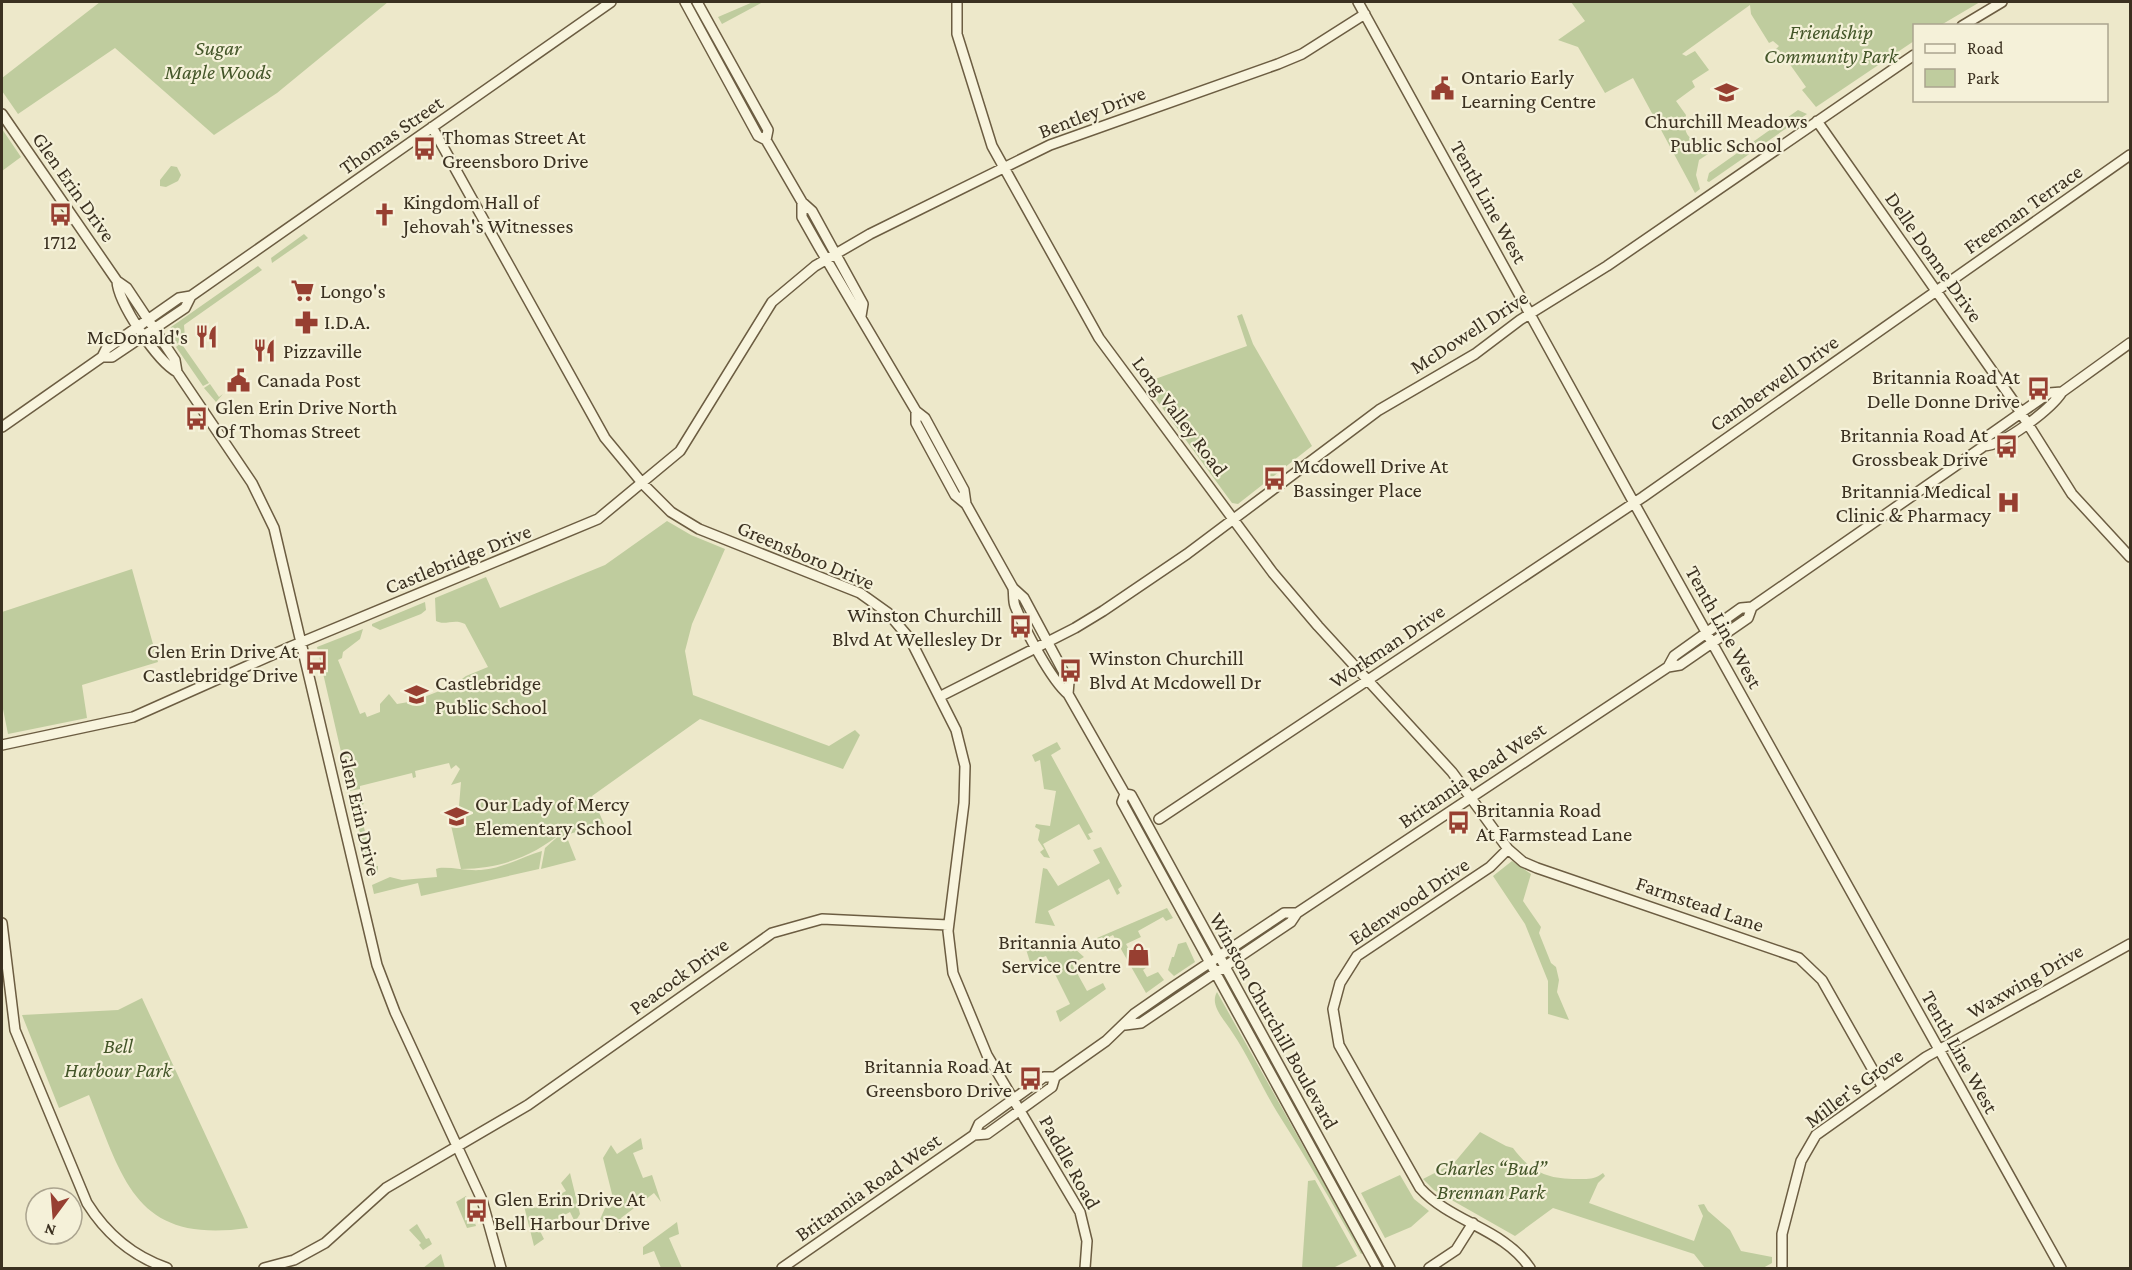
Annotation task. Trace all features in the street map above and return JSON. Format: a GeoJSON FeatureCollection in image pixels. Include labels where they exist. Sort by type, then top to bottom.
{"type":"FeatureCollection","features":[{"type":"Feature","properties":{"kind":"street","name":"Thomas Street"},"geometry":{"type":"LineString","coordinates":[[2,427],[102,357],[106,349],[138,326],[179,298],[190,296],[611,2]]}},
{"type":"Feature","properties":{"kind":"street","name":"Winston Churchill Boulevard"},"geometry":{"type":"LineString","coordinates":[[685,2],[758,136],[766,140],[802,202],[812,211],[863,304],[861,316]]}},
{"type":"Feature","properties":{"kind":"street","name":"Winston Churchill Boulevard"},"geometry":{"type":"LineString","coordinates":[[698,2],[768,130],[766,140]]}},
{"type":"Feature","properties":{"kind":"street","name":"Long Valley Road"},"geometry":{"type":"LineString","coordinates":[[957,2],[957,34],[984,125],[1004,168],[1099,338],[1304,609],[1452,772],[1471,797]]}},
{"type":"Feature","properties":{"kind":"street","name":"Tenth Line West"},"geometry":{"type":"LineString","coordinates":[[1358,2],[2061,1269]]}},
{"type":"Feature","properties":{"kind":"street"},"geometry":{"type":"LineString","coordinates":[[1965,24],[2002,2]]}},
{"type":"Feature","properties":{"kind":"street","name":"Bentley Drive"},"geometry":{"type":"LineString","coordinates":[[826,260],[1073,135],[1294,58],[1365,14]]}},
{"type":"Feature","properties":{"kind":"street","name":"McDowell Drive"},"geometry":{"type":"LineString","coordinates":[[941,696],[1103,611],[1234,519],[1379,410],[1475,354],[1530,314],[1607,266],[1913,56]]}},
{"type":"Feature","properties":{"kind":"street","name":"Glen Erin Drive"},"geometry":{"type":"LineString","coordinates":[[2,114],[117,281],[127,288],[175,360],[177,372],[241,466],[268,515],[280,549],[377,965],[395,1012],[482,1200],[501,1269]]}},
{"type":"Feature","properties":{"kind":"street","name":"Delle Donne Drive"},"geometry":{"type":"LineString","coordinates":[[1817,121],[2028,422],[2072,494],[2130,557]]}},
{"type":"Feature","properties":{"kind":"street","name":"Greensboro Drive"},"geometry":{"type":"LineString","coordinates":[[432,128],[605,438],[643,484],[671,512],[691,525],[838,583],[875,603],[900,624],[910,639],[941,696],[956,730],[962,751],[965,782],[948,925],[949,952],[960,992],[987,1055],[1020,1109]]}},
{"type":"Feature","properties":{"kind":"street","name":"Freeman Terrace"},"geometry":{"type":"LineString","coordinates":[[1935,292],[2130,155]]}},
{"type":"Feature","properties":{"kind":"street","name":"Winston Churchill Boulevard"},"geometry":{"type":"LineString","coordinates":[[802,202],[802,217],[852,307],[861,316],[916,411],[925,418],[964,490],[966,504],[1013,588],[1023,598],[1069,682],[1068,694]]}},
{"type":"Feature","properties":{"kind":"street","name":"Castlebridge Drive"},"geometry":{"type":"LineString","coordinates":[[2,745],[133,717],[302,642],[592,522],[643,484],[680,451],[772,302],[826,260]]}},
{"type":"Feature","properties":{"kind":"street","name":"Glen Erin Drive"},"geometry":{"type":"LineString","coordinates":[[117,281],[117,293],[138,326],[167,367],[177,372]]}},
{"type":"Feature","properties":{"kind":"street","name":"Camberwell Drive"},"geometry":{"type":"LineString","coordinates":[[1634,503],[1935,292]]}},
{"type":"Feature","properties":{"kind":"street","name":"Thomas Street"},"geometry":{"type":"LineString","coordinates":[[102,357],[112,357],[185,308],[190,296]]}},
{"type":"Feature","properties":{"kind":"street","name":"Britannia Road West"},"geometry":{"type":"LineString","coordinates":[[1668,667],[1674,656],[1741,608],[1752,607],[1984,446],[1994,445],[2028,422],[2055,402],[2062,392],[2130,343]]}},
{"type":"Feature","properties":{"kind":"street","name":"Britannia Road West"},"geometry":{"type":"LineString","coordinates":[[1984,446],[1988,436],[2021,412],[2049,393],[2062,392]]}},
{"type":"Feature","properties":{"kind":"street","name":"Workman Drive"},"geometry":{"type":"LineString","coordinates":[[1159,819],[1634,503]]}},
{"type":"Feature","properties":{"kind":"street","name":"Winston Churchill Boulevard"},"geometry":{"type":"LineString","coordinates":[[1013,588],[1014,604],[1037,647],[1060,687],[1068,694],[1125,794]]}},
{"type":"Feature","properties":{"kind":"street","name":"Britannia Road West"},"geometry":{"type":"LineString","coordinates":[[1125,1025],[1141,1023],[1471,797],[1668,667],[1680,665],[1713,643],[1748,618],[1752,607]]}},
{"type":"Feature","properties":{"kind":"street","name":"Winston Churchill Boulevard"},"geometry":{"type":"LineString","coordinates":[[1125,794],[1131,795],[1390,1269]]}},
{"type":"Feature","properties":{"kind":"street","name":"Winston Churchill Boulevard"},"geometry":{"type":"LineString","coordinates":[[1125,794],[1122,802],[1377,1269]]}},
{"type":"Feature","properties":{"kind":"street","name":"Farmstead Lane"},"geometry":{"type":"LineString","coordinates":[[1471,797],[1508,849],[1523,861],[1537,868],[1799,958],[1822,980],[1882,1086]]}},
{"type":"Feature","properties":{"kind":"street","name":"Edenwood Drive"},"geometry":{"type":"LineString","coordinates":[[1508,849],[1490,867],[1357,956],[1340,983],[1333,1009],[1339,1045],[1420,1188],[1438,1205],[1512,1246],[1530,1269]]}},
{"type":"Feature","properties":{"kind":"street","name":"Britannia Road West"},"geometry":{"type":"LineString","coordinates":[[974,1135],[979,1124],[1044,1077],[1055,1077],[1125,1025],[1134,1014],[1209,962],[1284,913],[1297,914]]}},
{"type":"Feature","properties":{"kind":"street","name":"Peacock Drive"},"geometry":{"type":"LineString","coordinates":[[264,1269],[294,1260],[325,1243],[386,1188],[528,1105],[772,933],[822,920],[948,925]]}},
{"type":"Feature","properties":{"kind":"street"},"geometry":{"type":"LineString","coordinates":[[2,923],[8,1022],[75,1177],[94,1214],[128,1249],[167,1269]]}},
{"type":"Feature","properties":{"kind":"street","name":"Waxwing Drive"},"geometry":{"type":"LineString","coordinates":[[1939,1050],[2130,944]]}},
{"type":"Feature","properties":{"kind":"street","name":"Miller's Grove"},"geometry":{"type":"LineString","coordinates":[[1782,1269],[1780,1251],[1782,1234],[1801,1161],[1815,1135],[1882,1086],[1939,1050]]}},
{"type":"Feature","properties":{"kind":"street","name":"Britannia Road West"},"geometry":{"type":"LineString","coordinates":[[782,1269],[974,1135],[987,1134],[1052,1087],[1055,1077]]}},
{"type":"Feature","properties":{"kind":"street","name":"Paddle Road"},"geometry":{"type":"LineString","coordinates":[[1020,1109],[1080,1212],[1088,1241],[1085,1269]]}},
{"type":"Feature","properties":{"kind":"street"},"geometry":{"type":"LineString","coordinates":[[1429,1269],[1456,1250],[1473,1223]]}},
{"type":"Feature","properties":{"kind":"green space","name":"Sugar Maple Woods"},"geometry":{"type":"Polygon","coordinates":[[[100,2],[388,2],[277,93],[214,135],[115,48],[18,114],[2,91],[2,78],[100,2]]]}},
{"type":"Feature","properties":{"kind":"green space"},"geometry":{"type":"Polygon","coordinates":[[[753,2],[763,2],[722,24],[718,17],[753,2]]]}},
{"type":"Feature","properties":{"kind":"green space","name":"Friendship Community Park"},"geometry":{"type":"Polygon","coordinates":[[[1571,2],[1980,2],[1943,24],[1913,24],[1913,42],[1816,107],[1802,90],[1806,87],[1784,56],[1779,59],[1782,54],[1779,50],[1774,51],[1779,46],[1773,41],[1769,43],[1751,14],[1750,5],[1682,54],[1686,56],[1695,51],[1709,70],[1692,81],[1695,87],[1676,101],[1686,115],[1687,134],[1693,139],[1704,141],[1711,152],[1699,160],[1696,175],[1700,189],[1695,193],[1633,78],[1605,93],[1578,47],[1558,40],[1585,21],[1571,2]]]}},
{"type":"Feature","properties":{"kind":"green space"},"geometry":{"type":"Polygon","coordinates":[[[1798,110],[1807,114],[1709,182],[1707,181],[1709,173],[1798,110]]]}},
{"type":"Feature","properties":{"kind":"green space"},"geometry":{"type":"Polygon","coordinates":[[[2,129],[21,157],[2,171],[2,129]]]}},
{"type":"Feature","properties":{"kind":"green space"},"geometry":{"type":"Polygon","coordinates":[[[171,166],[177,167],[181,175],[178,181],[166,187],[160,186],[160,180],[171,166]]]}},
{"type":"Feature","properties":{"kind":"green space"},"geometry":{"type":"Polygon","coordinates":[[[304,234],[308,238],[272,263],[271,258],[304,234]]]}},
{"type":"Feature","properties":{"kind":"green space"},"geometry":{"type":"Polygon","coordinates":[[[258,266],[262,270],[184,325],[185,338],[175,345],[169,335],[171,327],[258,266]]]}},
{"type":"Feature","properties":{"kind":"green space"},"geometry":{"type":"Polygon","coordinates":[[[1242,314],[1253,344],[1312,446],[1238,504],[1232,503],[1144,383],[1247,346],[1237,316],[1242,314]]]}},
{"type":"Feature","properties":{"kind":"green space"},"geometry":{"type":"Polygon","coordinates":[[[181,343],[209,383],[203,386],[176,347],[181,343]]]}},
{"type":"Feature","properties":{"kind":"green space"},"geometry":{"type":"Polygon","coordinates":[[[210,384],[219,397],[223,394],[216,402],[204,388],[210,384]]]}},
{"type":"Feature","properties":{"kind":"green space"},"geometry":{"type":"Polygon","coordinates":[[[667,521],[691,535],[725,549],[692,624],[685,651],[693,695],[829,746],[855,730],[860,735],[843,769],[700,719],[592,796],[604,824],[601,828],[596,826],[566,835],[576,860],[541,869],[545,848],[564,831],[540,848],[516,859],[490,866],[461,869],[450,821],[454,807],[459,806],[461,782],[451,785],[460,769],[456,765],[451,769],[449,763],[415,771],[416,777],[413,778],[412,773],[360,786],[360,789],[350,791],[317,647],[363,629],[360,639],[343,652],[342,658],[338,660],[360,714],[365,712],[367,717],[380,712],[380,704],[389,694],[397,704],[414,701],[452,686],[466,676],[488,667],[465,624],[436,621],[435,598],[486,577],[500,608],[605,565],[667,521]]]}},
{"type":"Feature","properties":{"kind":"green space"},"geometry":{"type":"Polygon","coordinates":[[[132,569],[158,662],[82,685],[87,718],[8,734],[2,704],[2,612],[132,569]]]}},
{"type":"Feature","properties":{"kind":"green space"},"geometry":{"type":"Polygon","coordinates":[[[425,602],[426,610],[421,614],[380,630],[372,626],[372,624],[425,602]]]}},
{"type":"Feature","properties":{"kind":"green space"},"geometry":{"type":"Polygon","coordinates":[[[1057,742],[1061,749],[1051,755],[1093,832],[1088,834],[1091,839],[1088,840],[1079,824],[1043,844],[1050,858],[1044,857],[1040,852],[1044,849],[1038,840],[1040,830],[1035,827],[1036,824],[1050,826],[1056,791],[1044,789],[1040,760],[1035,762],[1032,755],[1057,742]]]}},
{"type":"Feature","properties":{"kind":"green space"},"geometry":{"type":"Polygon","coordinates":[[[360,799],[364,804],[359,806],[373,866],[378,866],[378,872],[370,876],[352,800],[360,799]]]}},
{"type":"Feature","properties":{"kind":"green space"},"geometry":{"type":"Polygon","coordinates":[[[1101,847],[1122,886],[1118,889],[1120,893],[1117,895],[1109,879],[1048,911],[1055,926],[1035,923],[1043,868],[1047,869],[1058,886],[1100,863],[1093,850],[1101,847]]]}},
{"type":"Feature","properties":{"kind":"green space"},"geometry":{"type":"Polygon","coordinates":[[[542,851],[539,869],[421,896],[418,883],[374,894],[372,885],[390,877],[402,880],[437,877],[436,869],[439,868],[489,869],[542,851]]]}},
{"type":"Feature","properties":{"kind":"green space"},"geometry":{"type":"Polygon","coordinates":[[[1512,861],[1531,874],[1523,901],[1541,927],[1539,933],[1551,963],[1556,967],[1559,980],[1557,992],[1569,1020],[1548,1014],[1548,981],[1525,924],[1493,876],[1512,861]]]}},
{"type":"Feature","properties":{"kind":"green space"},"geometry":{"type":"Polygon","coordinates":[[[1167,908],[1173,918],[1166,921],[1163,917],[1138,931],[1141,937],[1126,944],[1140,968],[1147,967],[1143,970],[1147,977],[1158,972],[1164,980],[1146,993],[1113,935],[1093,945],[1090,941],[1167,908]]]}},
{"type":"Feature","properties":{"kind":"green space"},"geometry":{"type":"Polygon","coordinates":[[[1066,938],[1070,942],[1067,945],[1070,950],[1074,948],[1084,957],[1072,964],[1087,991],[1103,983],[1106,989],[1060,1022],[1056,1011],[1070,1004],[1046,956],[1030,962],[1025,946],[1062,950],[1066,938]]]}},
{"type":"Feature","properties":{"kind":"green space"},"geometry":{"type":"Polygon","coordinates":[[[1186,942],[1195,962],[1174,976],[1168,970],[1172,957],[1174,957],[1178,944],[1186,942]]]}},
{"type":"Feature","properties":{"kind":"green space"},"geometry":{"type":"Polygon","coordinates":[[[1217,992],[1363,1253],[1361,1254],[1216,1008],[1217,992]]]}},
{"type":"Feature","properties":{"kind":"green space","name":"Bell Harbour Park"},"geometry":{"type":"Polygon","coordinates":[[[142,998],[248,1228],[210,1230],[181,1226],[158,1216],[140,1200],[125,1180],[89,1095],[59,1108],[22,1015],[118,1010],[142,998]]]}},
{"type":"Feature","properties":{"kind":"green space"},"geometry":{"type":"Polygon","coordinates":[[[1281,1083],[1356,1213],[1354,1214],[1281,1083]]]}},
{"type":"Feature","properties":{"kind":"green space","name":"Charles “Bud” Brennan Park"},"geometry":{"type":"Polygon","coordinates":[[[1480,1132],[1513,1148],[1526,1163],[1548,1176],[1588,1179],[1603,1173],[1605,1176],[1598,1183],[1589,1203],[1694,1241],[1703,1216],[1698,1205],[1704,1204],[1708,1211],[1730,1230],[1741,1251],[1772,1257],[1772,1263],[1763,1268],[1705,1268],[1694,1254],[1553,1208],[1515,1236],[1434,1190],[1423,1179],[1454,1163],[1480,1132]]]}},
{"type":"Feature","properties":{"kind":"green space"},"geometry":{"type":"Polygon","coordinates":[[[641,1138],[643,1149],[633,1153],[643,1178],[652,1175],[661,1202],[654,1193],[621,1218],[627,1227],[619,1233],[612,1217],[598,1224],[605,1208],[615,1206],[603,1158],[611,1145],[617,1154],[641,1138]]]}},
{"type":"Feature","properties":{"kind":"green space"},"geometry":{"type":"Polygon","coordinates":[[[570,1173],[580,1214],[575,1222],[570,1212],[539,1229],[544,1239],[534,1246],[524,1206],[530,1200],[535,1208],[566,1191],[561,1183],[570,1173]]]}},
{"type":"Feature","properties":{"kind":"green space"},"geometry":{"type":"Polygon","coordinates":[[[1400,1175],[1414,1199],[1429,1211],[1411,1227],[1385,1238],[1361,1193],[1400,1175]]]}},
{"type":"Feature","properties":{"kind":"green space"},"geometry":{"type":"Polygon","coordinates":[[[1315,1180],[1357,1256],[1333,1268],[1302,1268],[1308,1181],[1315,1180]]]}},
{"type":"Feature","properties":{"kind":"green space"},"geometry":{"type":"Polygon","coordinates":[[[466,1196],[476,1226],[467,1228],[456,1202],[466,1196]]]}},
{"type":"Feature","properties":{"kind":"green space"},"geometry":{"type":"Polygon","coordinates":[[[677,1222],[679,1234],[669,1238],[682,1268],[661,1268],[654,1251],[643,1255],[643,1247],[677,1222]]]}},
{"type":"Feature","properties":{"kind":"green space"},"geometry":{"type":"Polygon","coordinates":[[[417,1224],[432,1244],[423,1250],[419,1245],[421,1243],[409,1230],[417,1224]]]}},
{"type":"Feature","properties":{"kind":"green space"},"geometry":{"type":"Polygon","coordinates":[[[441,1254],[445,1268],[423,1268],[441,1254]]]}},
{"type":"Feature","properties":{"kind":"place","name":"Ontario Early Learning Centre"},"geometry":{"type":"Point","coordinates":[1443,89]}},
{"type":"Feature","properties":{"kind":"place","name":"Churchill Meadows Public School"},"geometry":{"type":"Point","coordinates":[1726,93]}},
{"type":"Feature","properties":{"kind":"place","name":"Thomas Street At Greensboro Drive"},"geometry":{"type":"Point","coordinates":[424,149]}},
{"type":"Feature","properties":{"kind":"place","name":"1712"},"geometry":{"type":"Point","coordinates":[60,214]}},
{"type":"Feature","properties":{"kind":"place","name":"Kingdom Hall of Jehovah's Witnesses"},"geometry":{"type":"Point","coordinates":[385,214]}},
{"type":"Feature","properties":{"kind":"place","name":"Longo's"},"geometry":{"type":"Point","coordinates":[302,291]}},
{"type":"Feature","properties":{"kind":"place","name":"I.D.A."},"geometry":{"type":"Point","coordinates":[306,322]}},
{"type":"Feature","properties":{"kind":"place","name":"McDonald's"},"geometry":{"type":"Point","coordinates":[206,337]}},
{"type":"Feature","properties":{"kind":"place","name":"Pizzaville"},"geometry":{"type":"Point","coordinates":[265,351]}},
{"type":"Feature","properties":{"kind":"place","name":"Canada Post"},"geometry":{"type":"Point","coordinates":[239,380]}},
{"type":"Feature","properties":{"kind":"place","name":"Britannia Road At Delle Donne Drive"},"geometry":{"type":"Point","coordinates":[2038,389]}},
{"type":"Feature","properties":{"kind":"place","name":"Glen Erin Drive North Of Thomas Street"},"geometry":{"type":"Point","coordinates":[197,419]}},
{"type":"Feature","properties":{"kind":"place","name":"Britannia Road At Grossbeak Drive"},"geometry":{"type":"Point","coordinates":[2006,447]}},
{"type":"Feature","properties":{"kind":"place","name":"Mcdowell Drive At Bassinger Place"},"geometry":{"type":"Point","coordinates":[1275,478]}},
{"type":"Feature","properties":{"kind":"place","name":"Britannia Medical Clinic & Pharmacy"},"geometry":{"type":"Point","coordinates":[2009,503]}},
{"type":"Feature","properties":{"kind":"place","name":"Winston Churchill Blvd At Wellesley Dr"},"geometry":{"type":"Point","coordinates":[1020,627]}},
{"type":"Feature","properties":{"kind":"place","name":"Glen Erin Drive At Castlebridge Drive"},"geometry":{"type":"Point","coordinates":[316,663]}},
{"type":"Feature","properties":{"kind":"place","name":"Winston Churchill Blvd At Mcdowell Dr"},"geometry":{"type":"Point","coordinates":[1071,670]}},
{"type":"Feature","properties":{"kind":"place","name":"Castlebridge Public School"},"geometry":{"type":"Point","coordinates":[417,695]}},
{"type":"Feature","properties":{"kind":"place","name":"Our Lady of Mercy Elementary School"},"geometry":{"type":"Point","coordinates":[457,816]}},
{"type":"Feature","properties":{"kind":"place","name":"Britannia Road At Farmstead Lane"},"geometry":{"type":"Point","coordinates":[1458,822]}},
{"type":"Feature","properties":{"kind":"place","name":"Britannia Auto Service Centre"},"geometry":{"type":"Point","coordinates":[1139,954]}},
{"type":"Feature","properties":{"kind":"place","name":"Britannia Road At Greensboro Drive"},"geometry":{"type":"Point","coordinates":[1030,1078]}},
{"type":"Feature","properties":{"kind":"place","name":"Glen Erin Drive At Bell Harbour Drive"},"geometry":{"type":"Point","coordinates":[476,1211]}}]}
